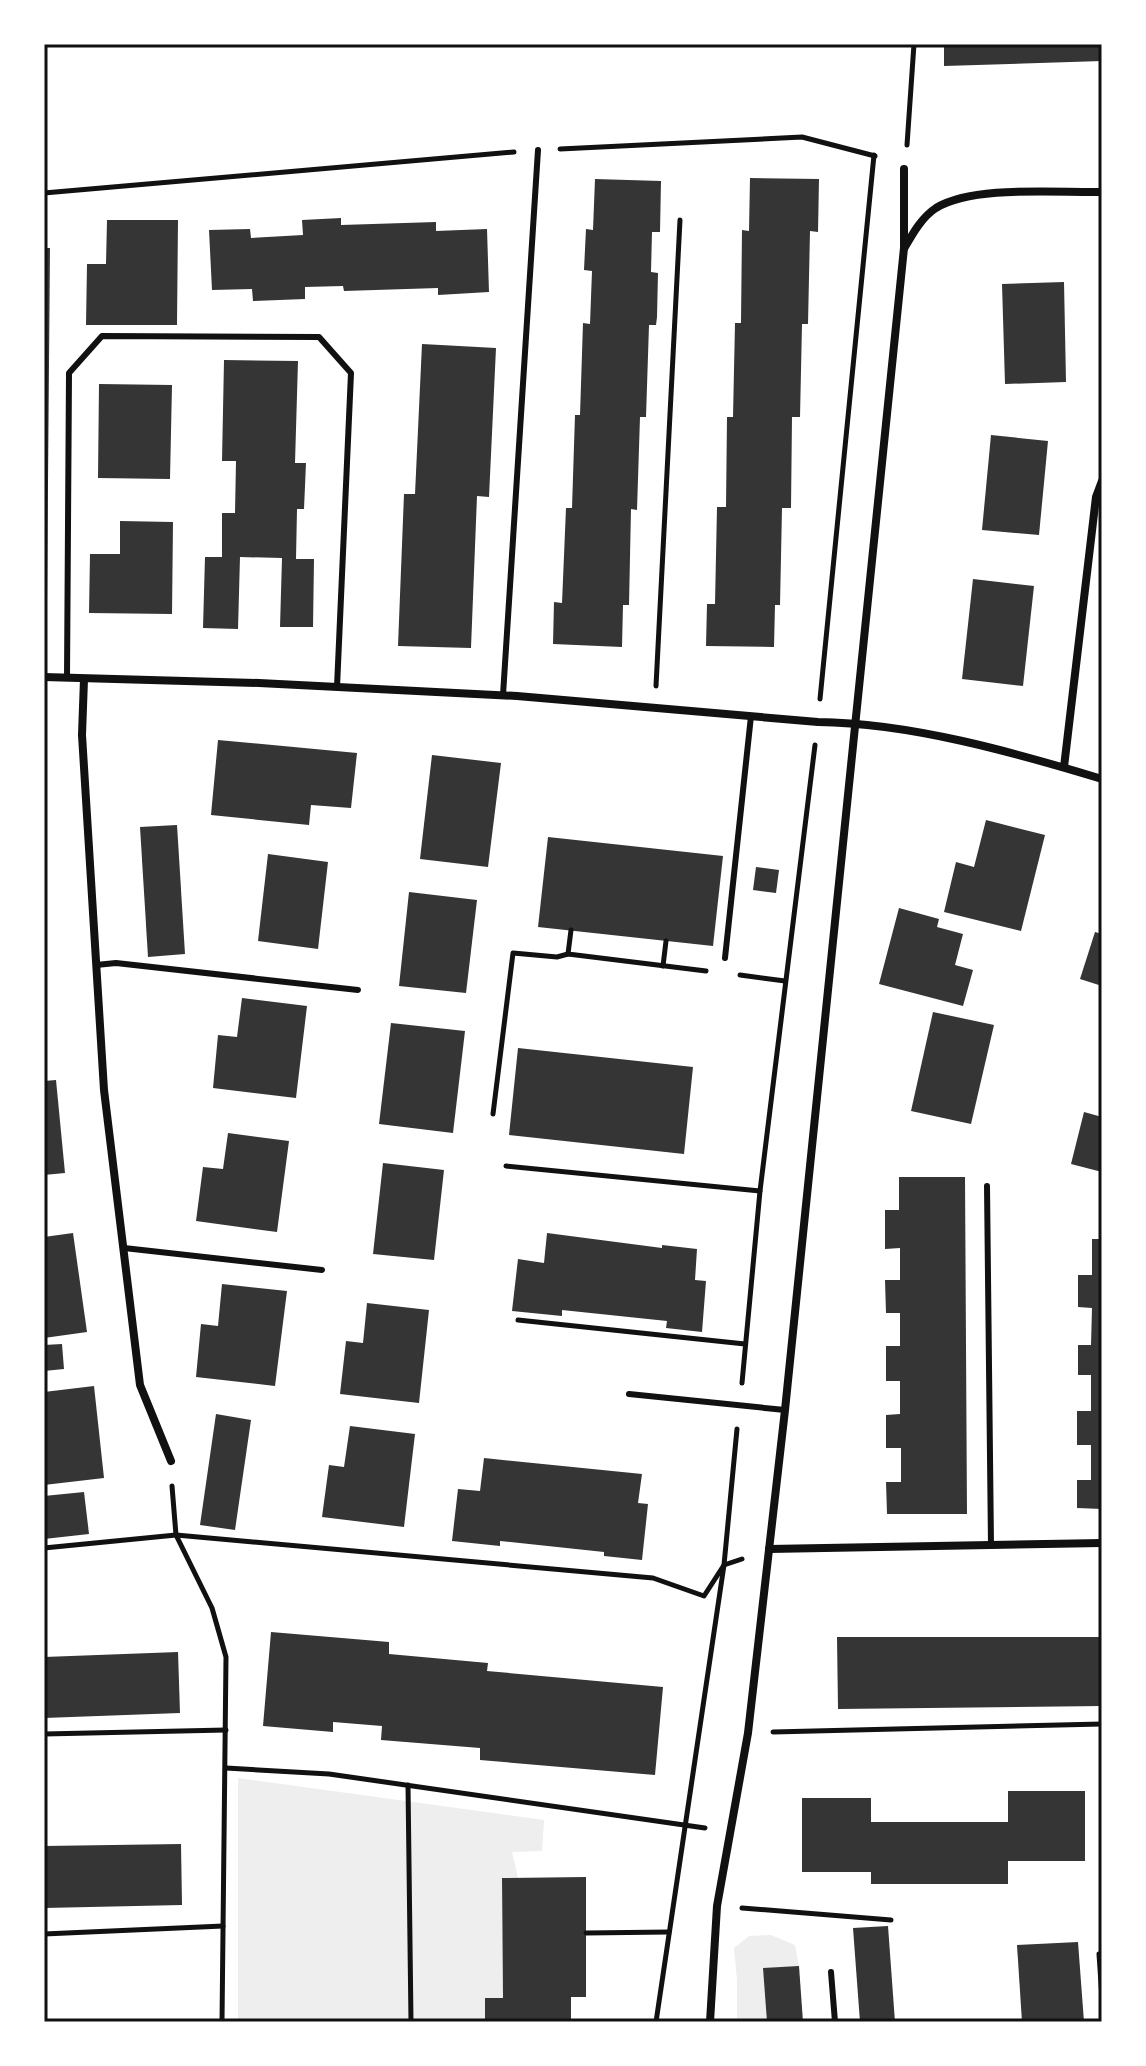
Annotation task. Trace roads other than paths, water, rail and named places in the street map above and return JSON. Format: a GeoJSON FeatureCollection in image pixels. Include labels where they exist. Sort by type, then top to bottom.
{"type":"FeatureCollection","features":[{"type":"Feature","properties":{"kind":"street"},"geometry":{"type":"LineString","coordinates":[[710,2022],[717,1906],[748,1733],[785,1410],[904,248],[904,169]]}},
{"type":"Feature","properties":{"kind":"street"},"geometry":{"type":"LineString","coordinates":[[904,248],[922,221],[935,209],[972,196],[1102,192]]}},
{"type":"Feature","properties":{"kind":"street"},"geometry":{"type":"LineString","coordinates":[[1064,767],[1096,497],[1102,481]]}},
{"type":"Feature","properties":{"kind":"street"},"geometry":{"type":"LineString","coordinates":[[44,677],[503,695],[818,722],[856,722],[904,728],[1102,779]]}},
{"type":"Feature","properties":{"kind":"street"},"geometry":{"type":"LineString","coordinates":[[84,679],[82,735],[104,1090],[140,1385],[171,1461]]}},
{"type":"Feature","properties":{"kind":"street"},"geometry":{"type":"LineString","coordinates":[[769,1549],[1102,1543]]}},
{"type":"Feature","properties":{"kind":"lane"},"geometry":{"type":"LineString","coordinates":[[503,695],[538,150]]}},
{"type":"Feature","properties":{"kind":"lane"},"geometry":{"type":"LineString","coordinates":[[67,678],[69,373],[102,336],[319,337],[351,373],[337,687]]}},
{"type":"Feature","properties":{"kind":"lane"},"geometry":{"type":"LineString","coordinates":[[725,958],[751,716]]}},
{"type":"Feature","properties":{"kind":"lane"},"geometry":{"type":"LineString","coordinates":[[96,965],[116,963],[358,990]]}},
{"type":"Feature","properties":{"kind":"lane"},"geometry":{"type":"LineString","coordinates":[[987,1186],[991,1546]]}},
{"type":"Feature","properties":{"kind":"lane"},"geometry":{"type":"LineString","coordinates":[[124,1248],[322,1270]]}},
{"type":"Feature","properties":{"kind":"lane"},"geometry":{"type":"LineString","coordinates":[[629,1394],[785,1410]]}},
{"type":"Feature","properties":{"kind":"lane"},"geometry":{"type":"LineString","coordinates":[[831,1972],[835,2022]]}}]}
